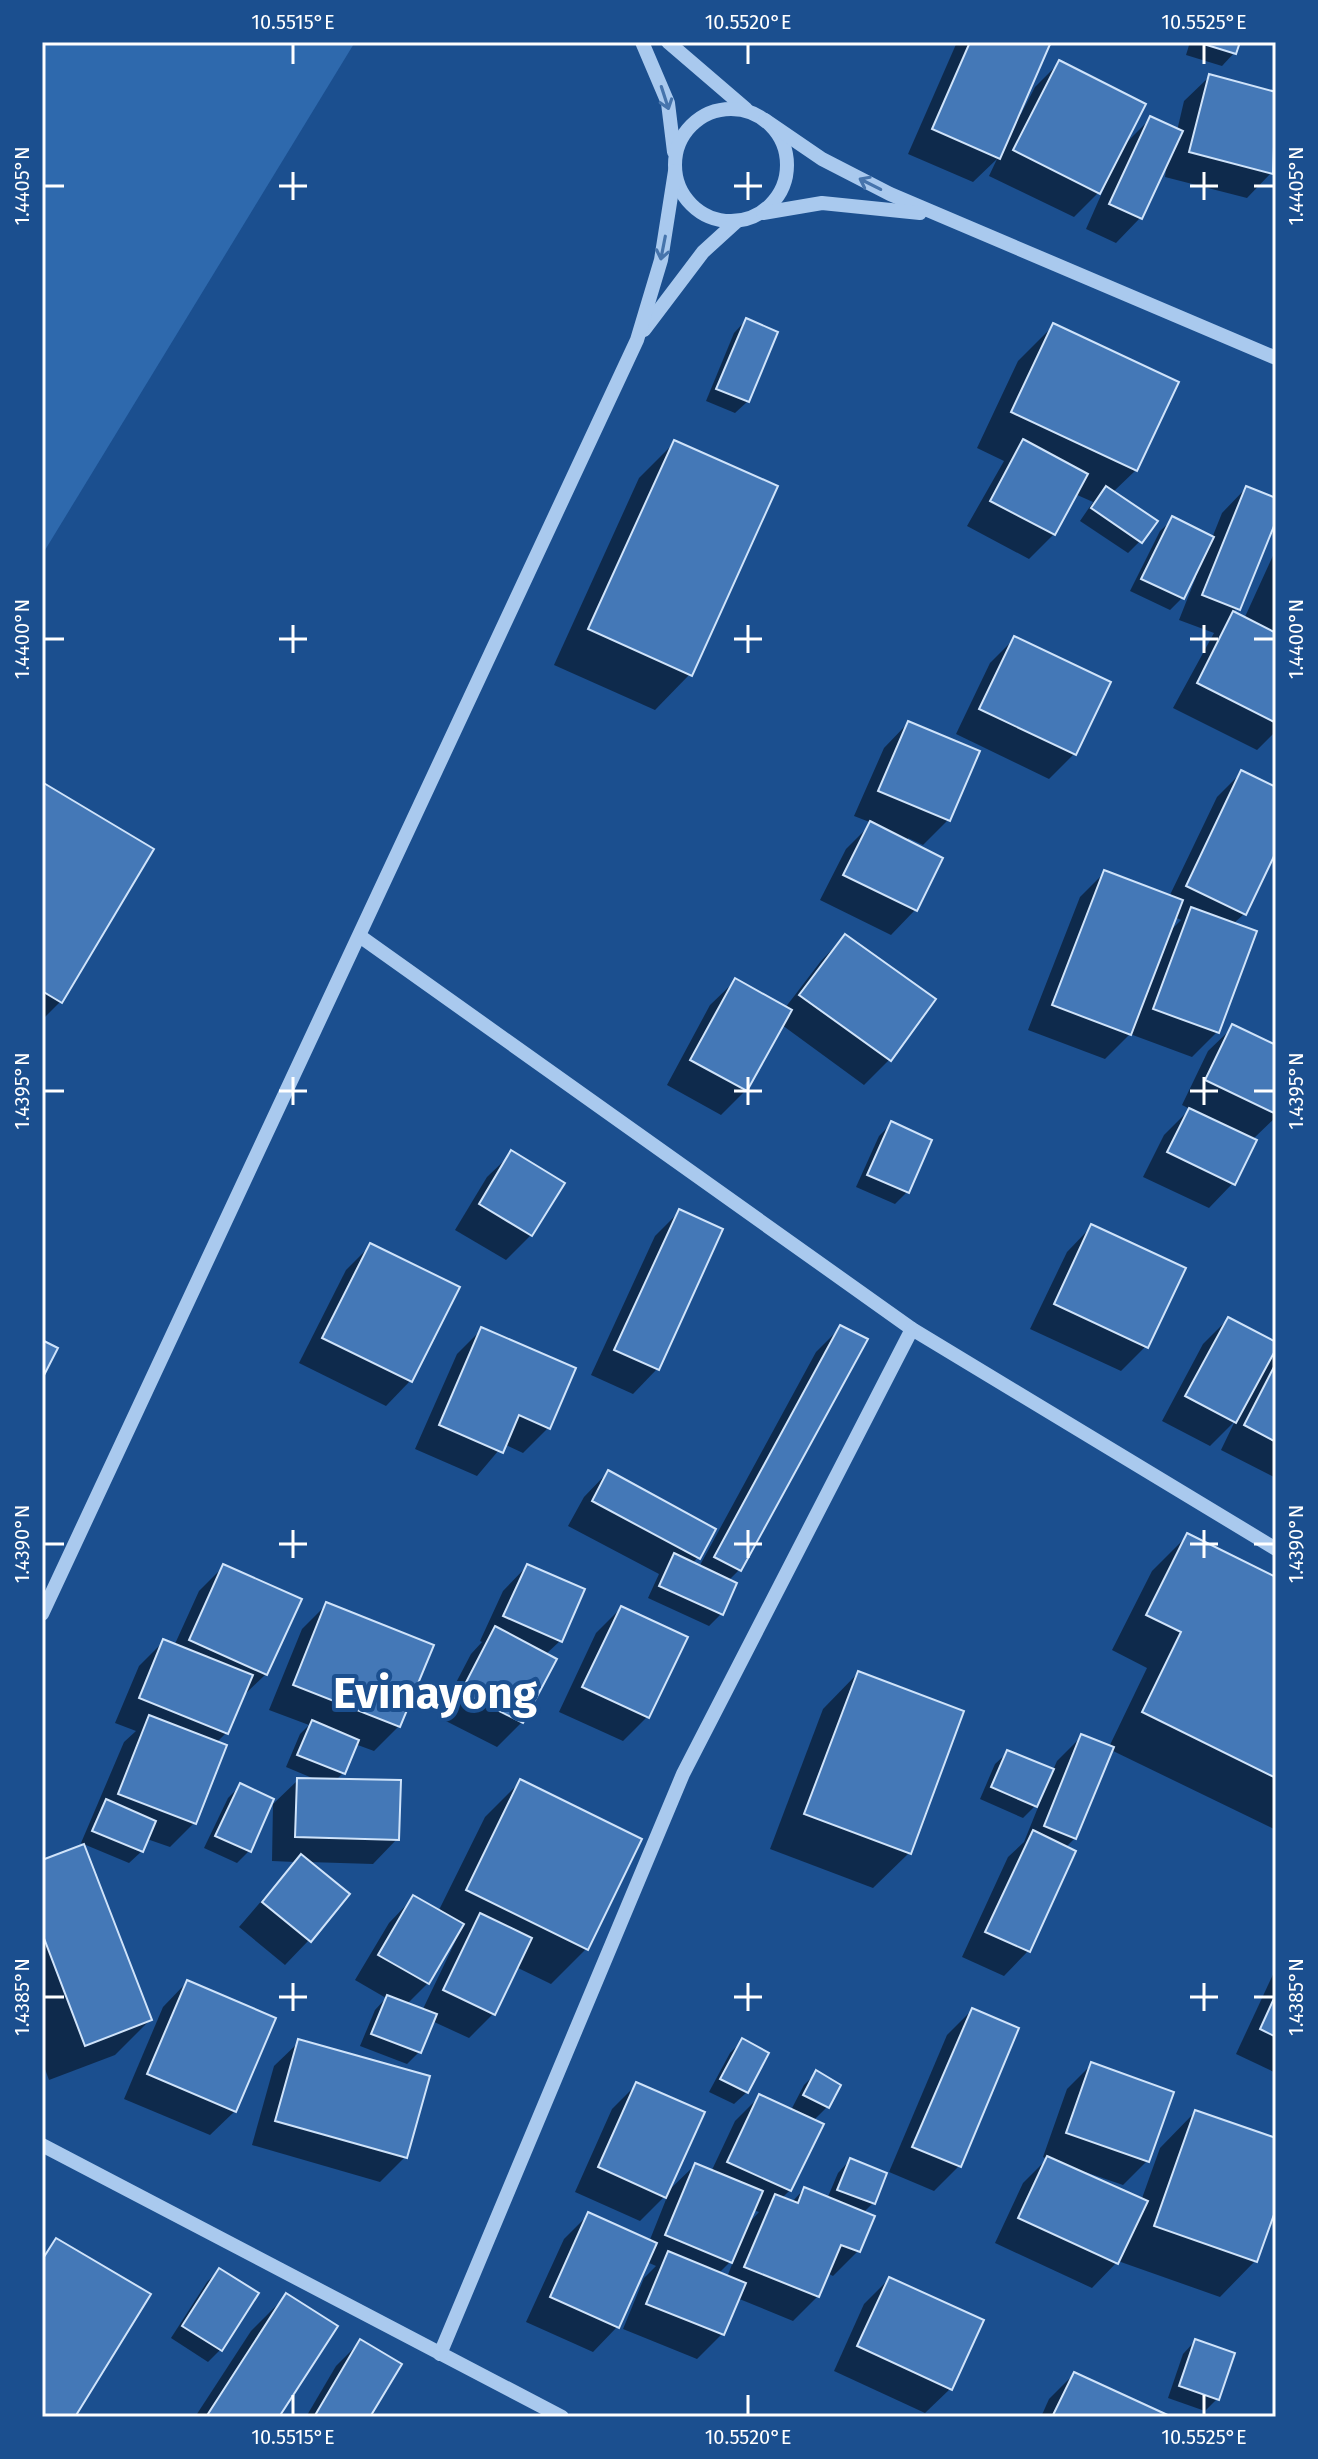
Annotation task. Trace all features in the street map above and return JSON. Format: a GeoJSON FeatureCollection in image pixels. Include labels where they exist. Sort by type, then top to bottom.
{"type":"FeatureCollection","features":[{"type":"Feature","properties":{"kind":"street"},"geometry":{"type":"LineString","coordinates":[[642,42],[668,103],[675,164],[686,200],[700,212],[717,219],[737,221],[788,207],[822,203],[869,205],[941,216]]}},
{"type":"Feature","properties":{"kind":"street"},"geometry":{"type":"LineString","coordinates":[[668,42],[709,81],[852,175],[1276,358]]}},
{"type":"Feature","properties":{"kind":"street"},"geometry":{"type":"LineString","coordinates":[[42,1614],[361,937],[637,340],[661,260],[675,164],[687,129],[702,116],[730,109],[759,116],[783,142],[787,174],[771,205],[755,216]]}},
{"type":"Feature","properties":{"kind":"street"},"geometry":{"type":"LineString","coordinates":[[637,340],[703,252],[737,221]]}},
{"type":"Feature","properties":{"kind":"street"},"geometry":{"type":"LineString","coordinates":[[361,937],[912,1329],[1276,1549]]}},
{"type":"Feature","properties":{"kind":"street"},"geometry":{"type":"LineString","coordinates":[[440,2354],[683,1774],[912,1329]]}},
{"type":"Feature","properties":{"kind":"street"},"geometry":{"type":"LineString","coordinates":[[42,2145],[562,2417]]}},
{"type":"Feature","properties":{"kind":"shaded area"},"geometry":{"type":"Polygon","coordinates":[[[42,42],[355,42],[42,555],[42,42]]]}},
{"type":"Feature","properties":{"kind":"building"},"geometry":{"type":"Polygon","coordinates":[[[970,42],[1051,42],[1000,159],[932,129],[970,42]]]}},
{"type":"Feature","properties":{"kind":"building"},"geometry":{"type":"Polygon","coordinates":[[[1197,42],[1240,42],[1236,54],[1197,42]]]}},
{"type":"Feature","properties":{"kind":"building"},"geometry":{"type":"Polygon","coordinates":[[[1059,60],[1146,104],[1100,194],[1013,150],[1059,60]]]}},
{"type":"Feature","properties":{"kind":"building"},"geometry":{"type":"Polygon","coordinates":[[[1209,74],[1276,92],[1273,174],[1189,152],[1209,74]]]}},
{"type":"Feature","properties":{"kind":"building"},"geometry":{"type":"Polygon","coordinates":[[[1150,116],[1183,131],[1142,219],[1109,204],[1150,116]]]}},
{"type":"Feature","properties":{"kind":"building"},"geometry":{"type":"Polygon","coordinates":[[[746,318],[778,332],[749,402],[716,389],[746,318]]]}},
{"type":"Feature","properties":{"kind":"building"},"geometry":{"type":"Polygon","coordinates":[[[1053,323],[1179,382],[1137,471],[1011,412],[1053,323]]]}},
{"type":"Feature","properties":{"kind":"building"},"geometry":{"type":"Polygon","coordinates":[[[1023,439],[1088,474],[1055,535],[990,501],[1023,439]]]}},
{"type":"Feature","properties":{"kind":"building"},"geometry":{"type":"Polygon","coordinates":[[[674,440],[778,486],[692,676],[588,629],[674,440]]]}},
{"type":"Feature","properties":{"kind":"building"},"geometry":{"type":"Polygon","coordinates":[[[1106,486],[1158,521],[1142,543],[1091,508],[1106,486]]]}},
{"type":"Feature","properties":{"kind":"building"},"geometry":{"type":"Polygon","coordinates":[[[1246,486],[1276,498],[1276,521],[1240,610],[1202,595],[1246,486]]]}},
{"type":"Feature","properties":{"kind":"building"},"geometry":{"type":"Polygon","coordinates":[[[1172,516],[1214,537],[1184,599],[1141,579],[1172,516]]]}},
{"type":"Feature","properties":{"kind":"building"},"geometry":{"type":"Polygon","coordinates":[[[1233,611],[1276,633],[1276,723],[1197,683],[1233,611]]]}},
{"type":"Feature","properties":{"kind":"building"},"geometry":{"type":"Polygon","coordinates":[[[1014,636],[1111,682],[1076,755],[979,709],[1014,636]]]}},
{"type":"Feature","properties":{"kind":"building"},"geometry":{"type":"Polygon","coordinates":[[[908,721],[980,751],[950,821],[878,791],[908,721]]]}},
{"type":"Feature","properties":{"kind":"building"},"geometry":{"type":"Polygon","coordinates":[[[1241,770],[1276,787],[1276,852],[1246,915],[1186,886],[1241,770]]]}},
{"type":"Feature","properties":{"kind":"building"},"geometry":{"type":"Polygon","coordinates":[[[42,782],[154,849],[62,1003],[42,991],[42,782]]]}},
{"type":"Feature","properties":{"kind":"building"},"geometry":{"type":"Polygon","coordinates":[[[870,821],[943,858],[917,911],[843,875],[870,821]]]}},
{"type":"Feature","properties":{"kind":"building"},"geometry":{"type":"Polygon","coordinates":[[[1104,870],[1183,900],[1131,1035],[1052,1005],[1104,870]]]}},
{"type":"Feature","properties":{"kind":"building"},"geometry":{"type":"Polygon","coordinates":[[[1191,907],[1257,931],[1219,1033],[1153,1009],[1191,907]]]}},
{"type":"Feature","properties":{"kind":"building"},"geometry":{"type":"Polygon","coordinates":[[[845,934],[936,999],[891,1061],[799,995],[845,934]]]}},
{"type":"Feature","properties":{"kind":"building"},"geometry":{"type":"Polygon","coordinates":[[[735,978],[792,1010],[747,1091],[690,1060],[735,978]]]}},
{"type":"Feature","properties":{"kind":"building"},"geometry":{"type":"Polygon","coordinates":[[[1232,1024],[1276,1045],[1276,1114],[1205,1080],[1232,1024]]]}},
{"type":"Feature","properties":{"kind":"building"},"geometry":{"type":"Polygon","coordinates":[[[1189,1108],[1257,1140],[1235,1185],[1167,1152],[1189,1108]]]}},
{"type":"Feature","properties":{"kind":"building"},"geometry":{"type":"Polygon","coordinates":[[[891,1121],[932,1140],[909,1193],[867,1175],[891,1121]]]}},
{"type":"Feature","properties":{"kind":"building"},"geometry":{"type":"Polygon","coordinates":[[[511,1150],[565,1183],[532,1236],[479,1204],[511,1150]]]}},
{"type":"Feature","properties":{"kind":"building"},"geometry":{"type":"Polygon","coordinates":[[[679,1209],[723,1229],[659,1370],[614,1350],[679,1209]]]}},
{"type":"Feature","properties":{"kind":"building"},"geometry":{"type":"Polygon","coordinates":[[[1091,1224],[1186,1268],[1148,1348],[1054,1304],[1091,1224]]]}},
{"type":"Feature","properties":{"kind":"building"},"geometry":{"type":"Polygon","coordinates":[[[370,1243],[460,1287],[412,1382],[322,1338],[370,1243]]]}},
{"type":"Feature","properties":{"kind":"building"},"geometry":{"type":"Polygon","coordinates":[[[1228,1317],[1276,1342],[1276,1349],[1236,1423],[1185,1396],[1228,1317]]]}},
{"type":"Feature","properties":{"kind":"building"},"geometry":{"type":"Polygon","coordinates":[[[840,1325],[868,1339],[741,1571],[714,1557],[840,1325]]]}},
{"type":"Feature","properties":{"kind":"building"},"geometry":{"type":"Polygon","coordinates":[[[481,1327],[576,1368],[550,1429],[519,1415],[503,1453],[439,1425],[481,1327]]]}},
{"type":"Feature","properties":{"kind":"building"},"geometry":{"type":"Polygon","coordinates":[[[42,1340],[58,1348],[42,1379],[42,1340]]]}},
{"type":"Feature","properties":{"kind":"building"},"geometry":{"type":"Polygon","coordinates":[[[1276,1363],[1276,1442],[1244,1425],[1276,1363]]]}},
{"type":"Feature","properties":{"kind":"building"},"geometry":{"type":"Polygon","coordinates":[[[608,1470],[716,1529],[700,1559],[592,1501],[608,1470]]]}},
{"type":"Feature","properties":{"kind":"building"},"geometry":{"type":"Polygon","coordinates":[[[1187,1533],[1276,1577],[1276,1778],[1142,1712],[1181,1632],[1146,1615],[1187,1533]]]}},
{"type":"Feature","properties":{"kind":"building"},"geometry":{"type":"Polygon","coordinates":[[[674,1553],[737,1583],[723,1615],[659,1586],[674,1553]]]}},
{"type":"Feature","properties":{"kind":"building"},"geometry":{"type":"Polygon","coordinates":[[[223,1564],[302,1599],[267,1675],[189,1640],[223,1564]]]}},
{"type":"Feature","properties":{"kind":"building"},"geometry":{"type":"Polygon","coordinates":[[[527,1564],[585,1589],[562,1642],[503,1616],[527,1564]]]}},
{"type":"Feature","properties":{"kind":"building"},"geometry":{"type":"Polygon","coordinates":[[[326,1602],[434,1645],[400,1727],[293,1685],[326,1602]]]}},
{"type":"Feature","properties":{"kind":"building"},"geometry":{"type":"Polygon","coordinates":[[[621,1606],[688,1637],[649,1718],[582,1687],[621,1606]]]}},
{"type":"Feature","properties":{"kind":"building"},"geometry":{"type":"Polygon","coordinates":[[[495,1626],[557,1659],[523,1723],[461,1692],[495,1626]]]}},
{"type":"Feature","properties":{"kind":"building"},"geometry":{"type":"Polygon","coordinates":[[[163,1639],[253,1675],[228,1734],[139,1698],[163,1639]]]}},
{"type":"Feature","properties":{"kind":"building"},"geometry":{"type":"Polygon","coordinates":[[[858,1671],[964,1711],[911,1854],[804,1814],[858,1671]]]}},
{"type":"Feature","properties":{"kind":"building"},"geometry":{"type":"Polygon","coordinates":[[[149,1715],[227,1745],[196,1824],[118,1794],[149,1715]]]}},
{"type":"Feature","properties":{"kind":"building"},"geometry":{"type":"Polygon","coordinates":[[[312,1720],[359,1740],[345,1774],[297,1755],[312,1720]]]}},
{"type":"Feature","properties":{"kind":"building"},"geometry":{"type":"Polygon","coordinates":[[[1081,1734],[1114,1747],[1076,1839],[1044,1826],[1081,1734]]]}},
{"type":"Feature","properties":{"kind":"building"},"geometry":{"type":"Polygon","coordinates":[[[1007,1750],[1054,1769],[1037,1807],[991,1787],[1007,1750]]]}},
{"type":"Feature","properties":{"kind":"building"},"geometry":{"type":"Polygon","coordinates":[[[297,1778],[401,1780],[399,1840],[295,1837],[297,1778]]]}},
{"type":"Feature","properties":{"kind":"building"},"geometry":{"type":"Polygon","coordinates":[[[520,1779],[642,1839],[588,1950],[466,1890],[520,1779]]]}},
{"type":"Feature","properties":{"kind":"building"},"geometry":{"type":"Polygon","coordinates":[[[240,1783],[274,1799],[251,1852],[215,1836],[240,1783]]]}},
{"type":"Feature","properties":{"kind":"building"},"geometry":{"type":"Polygon","coordinates":[[[106,1799],[156,1821],[143,1852],[92,1831],[106,1799]]]}},
{"type":"Feature","properties":{"kind":"building"},"geometry":{"type":"Polygon","coordinates":[[[1033,1830],[1076,1851],[1030,1952],[985,1932],[1033,1830]]]}},
{"type":"Feature","properties":{"kind":"building"},"geometry":{"type":"Polygon","coordinates":[[[84,1844],[152,2020],[85,2046],[42,1933],[42,1860],[84,1844]]]}},
{"type":"Feature","properties":{"kind":"building"},"geometry":{"type":"Polygon","coordinates":[[[301,1854],[350,1894],[311,1942],[262,1902],[301,1854]]]}},
{"type":"Feature","properties":{"kind":"building"},"geometry":{"type":"Polygon","coordinates":[[[413,1895],[464,1924],[429,1984],[378,1955],[413,1895]]]}},
{"type":"Feature","properties":{"kind":"building"},"geometry":{"type":"Polygon","coordinates":[[[480,1913],[532,1938],[495,2015],[443,1990],[480,1913]]]}},
{"type":"Feature","properties":{"kind":"building"},"geometry":{"type":"Polygon","coordinates":[[[187,1980],[276,2018],[236,2112],[147,2074],[187,1980]]]}},
{"type":"Feature","properties":{"kind":"building"},"geometry":{"type":"Polygon","coordinates":[[[1276,1994],[1276,2037],[1260,2029],[1276,1994]]]}},
{"type":"Feature","properties":{"kind":"building"},"geometry":{"type":"Polygon","coordinates":[[[387,1995],[437,2014],[421,2053],[371,2034],[387,1995]]]}},
{"type":"Feature","properties":{"kind":"building"},"geometry":{"type":"Polygon","coordinates":[[[972,2008],[1019,2028],[961,2167],[912,2147],[972,2008]]]}},
{"type":"Feature","properties":{"kind":"building"},"geometry":{"type":"Polygon","coordinates":[[[742,2038],[769,2053],[748,2093],[720,2079],[742,2038]]]}},
{"type":"Feature","properties":{"kind":"building"},"geometry":{"type":"Polygon","coordinates":[[[298,2039],[430,2076],[407,2158],[275,2121],[298,2039]]]}},
{"type":"Feature","properties":{"kind":"building"},"geometry":{"type":"Polygon","coordinates":[[[1091,2062],[1174,2092],[1149,2162],[1066,2133],[1091,2062]]]}},
{"type":"Feature","properties":{"kind":"building"},"geometry":{"type":"Polygon","coordinates":[[[816,2070],[841,2085],[829,2108],[803,2095],[816,2070]]]}},
{"type":"Feature","properties":{"kind":"building"},"geometry":{"type":"Polygon","coordinates":[[[636,2082],[705,2112],[666,2198],[598,2167],[636,2082]]]}},
{"type":"Feature","properties":{"kind":"building"},"geometry":{"type":"Polygon","coordinates":[[[759,2094],[824,2124],[791,2191],[727,2162],[759,2094]]]}},
{"type":"Feature","properties":{"kind":"building"},"geometry":{"type":"Polygon","coordinates":[[[1195,2110],[1276,2138],[1276,2209],[1257,2262],[1154,2226],[1195,2110]]]}},
{"type":"Feature","properties":{"kind":"building"},"geometry":{"type":"Polygon","coordinates":[[[1047,2156],[1148,2201],[1118,2264],[1018,2218],[1047,2156]]]}},
{"type":"Feature","properties":{"kind":"building"},"geometry":{"type":"Polygon","coordinates":[[[850,2158],[887,2173],[875,2204],[837,2190],[850,2158]]]}},
{"type":"Feature","properties":{"kind":"building"},"geometry":{"type":"Polygon","coordinates":[[[695,2163],[763,2191],[732,2263],[665,2235],[695,2163]]]}},
{"type":"Feature","properties":{"kind":"building"},"geometry":{"type":"Polygon","coordinates":[[[804,2187],[875,2216],[860,2252],[841,2245],[819,2297],[744,2267],[775,2194],[798,2203],[804,2187]]]}},
{"type":"Feature","properties":{"kind":"building"},"geometry":{"type":"Polygon","coordinates":[[[588,2212],[657,2243],[619,2328],[550,2297],[588,2212]]]}},
{"type":"Feature","properties":{"kind":"building"},"geometry":{"type":"Polygon","coordinates":[[[56,2238],[151,2294],[75,2417],[42,2417],[42,2260],[56,2238]]]}},
{"type":"Feature","properties":{"kind":"building"},"geometry":{"type":"Polygon","coordinates":[[[668,2251],[746,2283],[724,2335],[646,2304],[668,2251]]]}},
{"type":"Feature","properties":{"kind":"building"},"geometry":{"type":"Polygon","coordinates":[[[219,2268],[259,2293],[222,2351],[182,2326],[219,2268]]]}},
{"type":"Feature","properties":{"kind":"building"},"geometry":{"type":"Polygon","coordinates":[[[889,2277],[984,2320],[952,2390],[857,2346],[889,2277]]]}},
{"type":"Feature","properties":{"kind":"building"},"geometry":{"type":"Polygon","coordinates":[[[286,2293],[338,2326],[279,2417],[206,2417],[286,2293]]]}},
{"type":"Feature","properties":{"kind":"building"},"geometry":{"type":"Polygon","coordinates":[[[360,2339],[402,2364],[370,2417],[314,2417],[360,2339]]]}},
{"type":"Feature","properties":{"kind":"building"},"geometry":{"type":"Polygon","coordinates":[[[1195,2339],[1235,2353],[1219,2400],[1179,2386],[1195,2339]]]}},
{"type":"Feature","properties":{"kind":"building"},"geometry":{"type":"Polygon","coordinates":[[[1074,2372],[1172,2417],[1052,2417],[1074,2372]]]}},
{"type":"Feature","properties":{"kind":"district","name":"Evinayong"},"geometry":{"type":"Point","coordinates":[435,1693]}}]}
